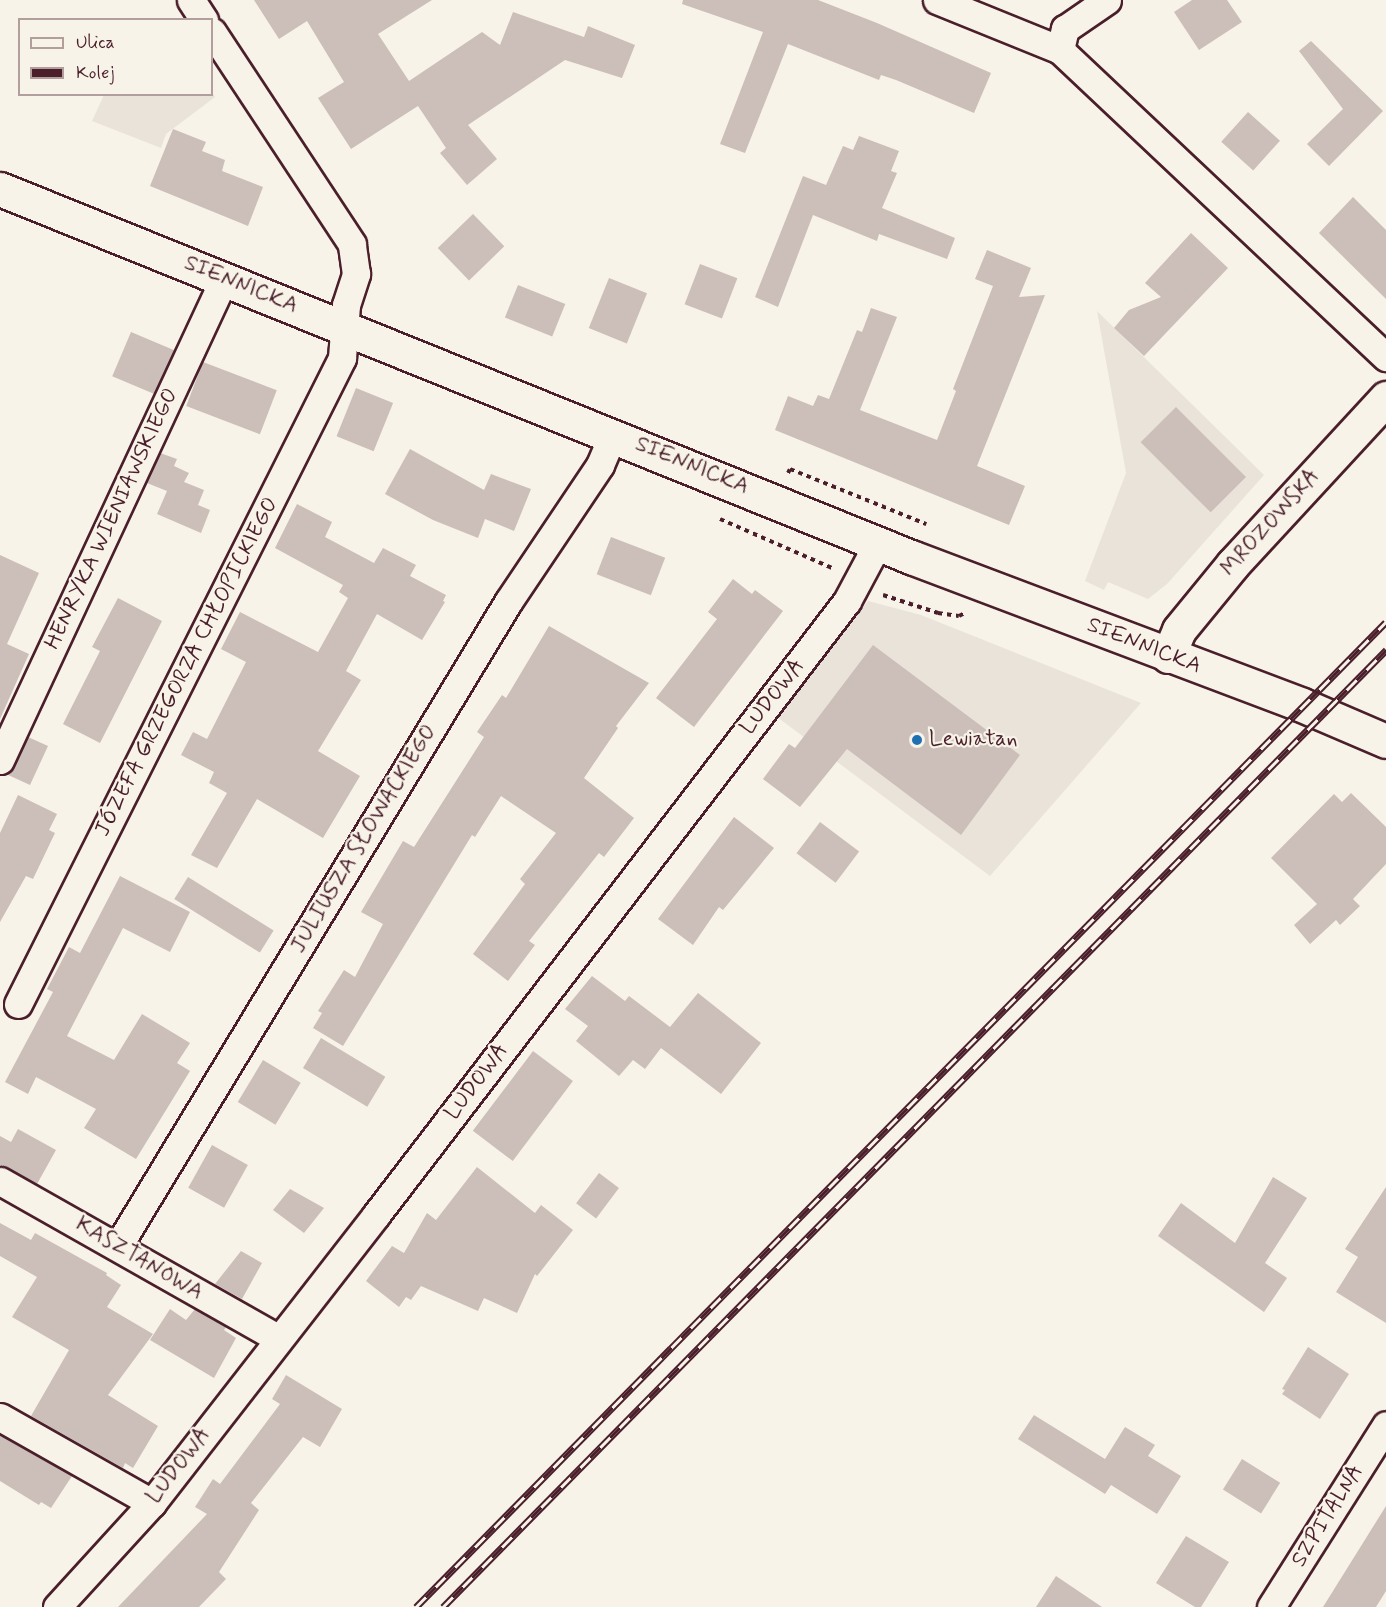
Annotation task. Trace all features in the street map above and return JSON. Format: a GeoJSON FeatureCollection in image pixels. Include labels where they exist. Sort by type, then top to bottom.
{"type":"FeatureCollection","features":[{"type":"Feature","properties":{"kind":"main road","name":"SIENNICKA"},"geometry":{"type":"LineString","coordinates":[[0,189],[613,434],[878,543],[1168,656],[1302,705],[1386,741]]}},
{"type":"Feature","properties":{"kind":"main road","name":"MROZOWSKA"},"geometry":{"type":"LineString","coordinates":[[1168,656],[1179,630],[1233,564],[1386,398]]}},
{"type":"Feature","properties":{"kind":"street"},"geometry":{"type":"LineString","coordinates":[[191,0],[203,18]]}},
{"type":"Feature","properties":{"kind":"street"},"geometry":{"type":"LineString","coordinates":[[937,0],[1060,50],[1386,357]]}},
{"type":"Feature","properties":{"kind":"street"},"geometry":{"type":"LineString","coordinates":[[1060,50],[1065,29],[1107,0]]}},
{"type":"Feature","properties":{"kind":"street","name":"JÓZEFA GRZEGORZA CHŁOPICKIEGO"},"geometry":{"type":"LineString","coordinates":[[18,1004],[342,358],[346,304],[356,274],[352,244],[213,34]]}},
{"type":"Feature","properties":{"kind":"street","name":"HENRYKA WIENIAWSKIEGO"},"geometry":{"type":"LineString","coordinates":[[0,760],[224,279]]}},
{"type":"Feature","properties":{"kind":"street","name":"JULIUSZA SŁOWACKIEGO"},"geometry":{"type":"LineString","coordinates":[[118,1246],[502,612],[600,465],[613,434]]}},
{"type":"Feature","properties":{"kind":"street","name":"LUDOWA"},"geometry":{"type":"LineString","coordinates":[[57,1607],[152,1503],[278,1338],[376,1215],[847,601],[878,543]]}},
{"type":"Feature","properties":{"kind":"street","name":"KASZTANOWA"},"geometry":{"type":"LineString","coordinates":[[0,1181],[278,1338]]}},
{"type":"Feature","properties":{"kind":"street"},"geometry":{"type":"LineString","coordinates":[[0,1417],[152,1503]]}},
{"type":"Feature","properties":{"kind":"street","name":"SZPITALNA"},"geometry":{"type":"LineString","coordinates":[[1271,1607],[1386,1425]]}},
{"type":"Feature","properties":{"kind":"path"},"geometry":{"type":"LineString","coordinates":[[787,475],[790,469],[925,524]]}},
{"type":"Feature","properties":{"kind":"path"},"geometry":{"type":"LineString","coordinates":[[880,594],[897,602],[959,616]]}},
{"type":"Feature","properties":{"kind":"shaded area"},"geometry":{"type":"Polygon","coordinates":[[[213,94],[215,97],[166,134],[161,148],[92,121],[104,96],[213,96],[213,94]]]}},
{"type":"Feature","properties":{"kind":"shaded area"},"geometry":{"type":"Polygon","coordinates":[[[1097,311],[1264,475],[1167,584],[1148,599],[1108,582],[1104,590],[1085,581],[1126,473],[1097,311]]]}},
{"type":"Feature","properties":{"kind":"shaded area"},"geometry":{"type":"Polygon","coordinates":[[[868,601],[921,615],[1141,703],[990,876],[777,717],[868,601]]]}},
{"type":"Feature","properties":{"kind":"building"},"geometry":{"type":"Polygon","coordinates":[[[254,0],[432,0],[378,34],[409,81],[482,32],[500,45],[513,12],[584,37],[588,26],[635,45],[622,78],[565,60],[468,125],[497,159],[467,185],[440,153],[446,148],[418,106],[351,149],[318,98],[344,82],[307,21],[279,39],[254,0]]]}},
{"type":"Feature","properties":{"kind":"building"},"geometry":{"type":"Polygon","coordinates":[[[683,0],[818,0],[991,73],[974,113],[896,80],[881,75],[879,80],[788,44],[745,153],[720,144],[763,32],[682,4],[683,0]]]}},
{"type":"Feature","properties":{"kind":"building"},"geometry":{"type":"Polygon","coordinates":[[[1192,0],[1227,0],[1242,22],[1199,50],[1174,12],[1192,0]]]}},
{"type":"Feature","properties":{"kind":"building"},"geometry":{"type":"Polygon","coordinates":[[[1311,41],[1383,111],[1329,166],[1307,144],[1343,109],[1299,51],[1311,41]]]}},
{"type":"Feature","properties":{"kind":"building"},"geometry":{"type":"Polygon","coordinates":[[[1248,112],[1280,141],[1253,170],[1221,142],[1248,112]]]}},
{"type":"Feature","properties":{"kind":"building"},"geometry":{"type":"Polygon","coordinates":[[[173,129],[206,142],[202,151],[225,160],[222,171],[263,187],[248,226],[150,186],[173,129]]]}},
{"type":"Feature","properties":{"kind":"building"},"geometry":{"type":"Polygon","coordinates":[[[859,136],[899,151],[891,171],[897,173],[882,208],[955,238],[947,259],[879,234],[877,241],[813,215],[778,307],[755,297],[803,176],[826,185],[843,146],[853,150],[859,136]]]}},
{"type":"Feature","properties":{"kind":"building"},"geometry":{"type":"Polygon","coordinates":[[[1353,197],[1386,230],[1386,299],[1319,233],[1353,197]]]}},
{"type":"Feature","properties":{"kind":"building"},"geometry":{"type":"Polygon","coordinates":[[[473,214],[504,246],[469,280],[438,248],[473,214]]]}},
{"type":"Feature","properties":{"kind":"building"},"geometry":{"type":"Polygon","coordinates":[[[1191,233],[1228,268],[1144,356],[1114,328],[1129,310],[1161,297],[1145,283],[1191,233]]]}},
{"type":"Feature","properties":{"kind":"building"},"geometry":{"type":"Polygon","coordinates":[[[987,250],[1031,268],[1019,297],[1045,295],[977,466],[1025,486],[1009,525],[775,430],[788,396],[813,406],[818,395],[829,399],[857,330],[862,332],[871,308],[897,317],[860,410],[937,440],[956,391],[953,389],[993,286],[975,279],[987,250]]]}},
{"type":"Feature","properties":{"kind":"building"},"geometry":{"type":"Polygon","coordinates":[[[700,264],[737,278],[722,318],[685,304],[700,264]]]}},
{"type":"Feature","properties":{"kind":"building"},"geometry":{"type":"Polygon","coordinates":[[[609,278],[647,293],[627,343],[589,328],[609,278]]]}},
{"type":"Feature","properties":{"kind":"building"},"geometry":{"type":"Polygon","coordinates":[[[518,285],[565,304],[552,337],[505,317],[518,285]]]}},
{"type":"Feature","properties":{"kind":"building"},"geometry":{"type":"Polygon","coordinates":[[[131,332],[174,350],[156,395],[112,376],[131,332]]]}},
{"type":"Feature","properties":{"kind":"building"},"geometry":{"type":"Polygon","coordinates":[[[203,362],[277,390],[260,434],[186,406],[203,362]]]}},
{"type":"Feature","properties":{"kind":"building"},"geometry":{"type":"Polygon","coordinates":[[[356,388],[393,403],[374,451],[337,436],[356,388]]]}},
{"type":"Feature","properties":{"kind":"building"},"geometry":{"type":"Polygon","coordinates":[[[1176,407],[1246,477],[1211,512],[1141,442],[1176,407]]]}},
{"type":"Feature","properties":{"kind":"building"},"geometry":{"type":"Polygon","coordinates":[[[410,449],[484,490],[491,474],[531,489],[514,531],[485,519],[478,538],[433,520],[385,494],[410,449]]]}},
{"type":"Feature","properties":{"kind":"building"},"geometry":{"type":"Polygon","coordinates":[[[160,453],[177,459],[174,466],[189,473],[184,482],[204,490],[198,505],[210,510],[201,533],[157,514],[167,491],[147,483],[160,453]]]}},
{"type":"Feature","properties":{"kind":"building"},"geometry":{"type":"Polygon","coordinates":[[[297,504],[332,522],[325,537],[374,563],[383,548],[416,565],[410,576],[446,595],[443,601],[445,602],[422,640],[377,614],[346,671],[361,680],[318,751],[360,776],[323,838],[257,799],[217,868],[191,855],[227,793],[209,783],[214,772],[181,755],[193,732],[207,739],[246,662],[221,649],[240,612],[318,652],[348,598],[339,592],[343,585],[275,548],[297,504]]]}},
{"type":"Feature","properties":{"kind":"building"},"geometry":{"type":"Polygon","coordinates":[[[611,537],[665,558],[651,595],[597,574],[611,537]]]}},
{"type":"Feature","properties":{"kind":"building"},"geometry":{"type":"Polygon","coordinates":[[[0,555],[39,573],[7,644],[29,654],[0,719],[0,555]]]}},
{"type":"Feature","properties":{"kind":"building"},"geometry":{"type":"Polygon","coordinates":[[[733,579],[752,594],[755,590],[783,611],[694,727],[656,698],[717,619],[708,612],[733,579]]]}},
{"type":"Feature","properties":{"kind":"building"},"geometry":{"type":"Polygon","coordinates":[[[118,598],[162,621],[100,743],[63,724],[100,651],[92,647],[118,598]]]}},
{"type":"Feature","properties":{"kind":"building"},"geometry":{"type":"Polygon","coordinates":[[[549,626],[649,683],[616,726],[618,728],[584,778],[634,818],[604,857],[599,853],[529,941],[535,945],[508,981],[473,954],[525,884],[520,879],[556,833],[501,796],[475,837],[472,835],[343,1046],[313,1028],[322,1013],[318,1011],[344,970],[355,977],[383,924],[361,912],[403,841],[414,847],[484,737],[477,732],[502,695],[506,698],[549,626]]]}},
{"type":"Feature","properties":{"kind":"building","name":"Lewiatan"},"geometry":{"type":"Polygon","coordinates":[[[873,645],[1020,755],[961,835],[847,749],[800,807],[763,779],[789,744],[795,748],[873,645]]]}},
{"type":"Feature","properties":{"kind":"building"},"geometry":{"type":"Polygon","coordinates":[[[28,737],[48,746],[30,785],[6,774],[14,767],[28,737]]]}},
{"type":"Feature","properties":{"kind":"building"},"geometry":{"type":"Polygon","coordinates":[[[1351,793],[1386,827],[1386,864],[1353,899],[1360,906],[1340,925],[1336,920],[1310,944],[1294,925],[1317,904],[1271,858],[1334,794],[1342,802],[1351,793]]]}},
{"type":"Feature","properties":{"kind":"building"},"geometry":{"type":"Polygon","coordinates":[[[18,795],[57,814],[49,830],[55,833],[33,879],[26,876],[0,922],[0,833],[18,795]]]}},
{"type":"Feature","properties":{"kind":"building"},"geometry":{"type":"Polygon","coordinates":[[[734,817],[774,848],[723,910],[719,907],[693,945],[658,919],[734,817]]]}},
{"type":"Feature","properties":{"kind":"building"},"geometry":{"type":"Polygon","coordinates":[[[820,822],[859,851],[836,883],[797,853],[820,822]]]}},
{"type":"Feature","properties":{"kind":"building"},"geometry":{"type":"Polygon","coordinates":[[[120,876],[190,912],[170,952],[123,928],[67,1036],[114,1060],[142,1014],[190,1043],[177,1063],[190,1071],[136,1159],[84,1128],[96,1109],[36,1077],[28,1094],[5,1082],[53,992],[47,989],[69,947],[80,953],[120,876]]]}},
{"type":"Feature","properties":{"kind":"building"},"geometry":{"type":"Polygon","coordinates":[[[188,877],[274,931],[260,953],[174,899],[188,877]]]}},
{"type":"Feature","properties":{"kind":"building"},"geometry":{"type":"Polygon","coordinates":[[[592,976],[625,1001],[629,996],[670,1027],[698,993],[761,1043],[721,1094],[661,1048],[645,1069],[633,1060],[619,1076],[576,1041],[588,1026],[565,1009],[592,976]]]}},
{"type":"Feature","properties":{"kind":"building"},"geometry":{"type":"Polygon","coordinates":[[[321,1038],[385,1077],[367,1107],[303,1068],[321,1038]]]}},
{"type":"Feature","properties":{"kind":"building"},"geometry":{"type":"Polygon","coordinates":[[[533,1051],[573,1081],[513,1161],[473,1131],[533,1051]]]}},
{"type":"Feature","properties":{"kind":"building"},"geometry":{"type":"Polygon","coordinates":[[[263,1060],[301,1083],[275,1125],[238,1102],[263,1060]]]}},
{"type":"Feature","properties":{"kind":"building"},"geometry":{"type":"Polygon","coordinates":[[[18,1129],[56,1150],[37,1184],[0,1165],[0,1136],[11,1142],[18,1129]]]}},
{"type":"Feature","properties":{"kind":"building"},"geometry":{"type":"Polygon","coordinates":[[[212,1145],[248,1165],[224,1208],[188,1188],[212,1145]]]}},
{"type":"Feature","properties":{"kind":"building"},"geometry":{"type":"Polygon","coordinates":[[[477,1167],[535,1213],[541,1205],[573,1230],[537,1276],[535,1274],[517,1313],[484,1298],[478,1311],[421,1286],[411,1300],[406,1297],[399,1307],[366,1281],[392,1246],[404,1253],[427,1213],[436,1220],[477,1167]]]}},
{"type":"Feature","properties":{"kind":"building"},"geometry":{"type":"Polygon","coordinates":[[[599,1173],[619,1188],[596,1218],[576,1203],[599,1173]]]}},
{"type":"Feature","properties":{"kind":"building"},"geometry":{"type":"Polygon","coordinates":[[[1273,1177],[1307,1198],[1265,1263],[1287,1278],[1264,1312],[1158,1236],[1181,1203],[1235,1243],[1273,1177]]]}},
{"type":"Feature","properties":{"kind":"building"},"geometry":{"type":"Polygon","coordinates":[[[1386,1187],[1386,1323],[1336,1292],[1358,1257],[1345,1249],[1386,1187]]]}},
{"type":"Feature","properties":{"kind":"building"},"geometry":{"type":"Polygon","coordinates":[[[290,1189],[324,1208],[304,1233],[273,1210],[290,1189]]]}},
{"type":"Feature","properties":{"kind":"building"},"geometry":{"type":"Polygon","coordinates":[[[0,1223],[31,1240],[35,1233],[107,1273],[106,1275],[121,1285],[107,1307],[153,1334],[108,1395],[158,1426],[133,1468],[125,1463],[123,1468],[31,1416],[69,1350],[12,1317],[37,1277],[0,1256],[0,1223]]]}},
{"type":"Feature","properties":{"kind":"building"},"geometry":{"type":"Polygon","coordinates":[[[241,1251],[262,1263],[242,1299],[215,1284],[241,1251]]]}},
{"type":"Feature","properties":{"kind":"building"},"geometry":{"type":"Polygon","coordinates":[[[170,1309],[186,1320],[195,1309],[226,1327],[224,1330],[236,1338],[214,1378],[150,1340],[170,1309]]]}},
{"type":"Feature","properties":{"kind":"building"},"geometry":{"type":"Polygon","coordinates":[[[1308,1347],[1349,1374],[1320,1419],[1282,1394],[1285,1390],[1282,1389],[1308,1347]]]}},
{"type":"Feature","properties":{"kind":"building"},"geometry":{"type":"Polygon","coordinates":[[[286,1375],[342,1409],[320,1447],[303,1437],[251,1503],[259,1510],[219,1572],[226,1579],[199,1607],[118,1607],[207,1514],[195,1507],[213,1479],[220,1484],[280,1404],[272,1399],[286,1375]]]}},
{"type":"Feature","properties":{"kind":"building"},"geometry":{"type":"Polygon","coordinates":[[[1034,1415],[1105,1459],[1125,1427],[1155,1445],[1148,1456],[1181,1476],[1157,1514],[1111,1485],[1105,1494],[1018,1439],[1034,1415]]]}},
{"type":"Feature","properties":{"kind":"building"},"geometry":{"type":"Polygon","coordinates":[[[0,1435],[72,1476],[51,1508],[41,1502],[39,1505],[0,1481],[0,1435]]]}},
{"type":"Feature","properties":{"kind":"building"},"geometry":{"type":"Polygon","coordinates":[[[1242,1459],[1280,1483],[1261,1513],[1223,1490],[1242,1459]]]}},
{"type":"Feature","properties":{"kind":"building"},"geometry":{"type":"Polygon","coordinates":[[[1386,1506],[1386,1591],[1376,1607],[1323,1607],[1386,1506]]]}},
{"type":"Feature","properties":{"kind":"building"},"geometry":{"type":"Polygon","coordinates":[[[1186,1536],[1229,1562],[1201,1607],[1195,1607],[1156,1583],[1186,1536]]]}},
{"type":"Feature","properties":{"kind":"building"},"geometry":{"type":"Polygon","coordinates":[[[1056,1576],[1102,1607],[1036,1607],[1056,1576]]]}},
{"type":"Feature","properties":{"kind":"railway"},"geometry":{"type":"LineString","coordinates":[[416,1607],[1386,622]]}},
{"type":"Feature","properties":{"kind":"railway"},"geometry":{"type":"LineString","coordinates":[[443,1607],[1386,650]]}},
{"type":"Feature","properties":{"kind":"place","name":"Lewiatan"},"geometry":{"type":"Point","coordinates":[917,740]}}]}
